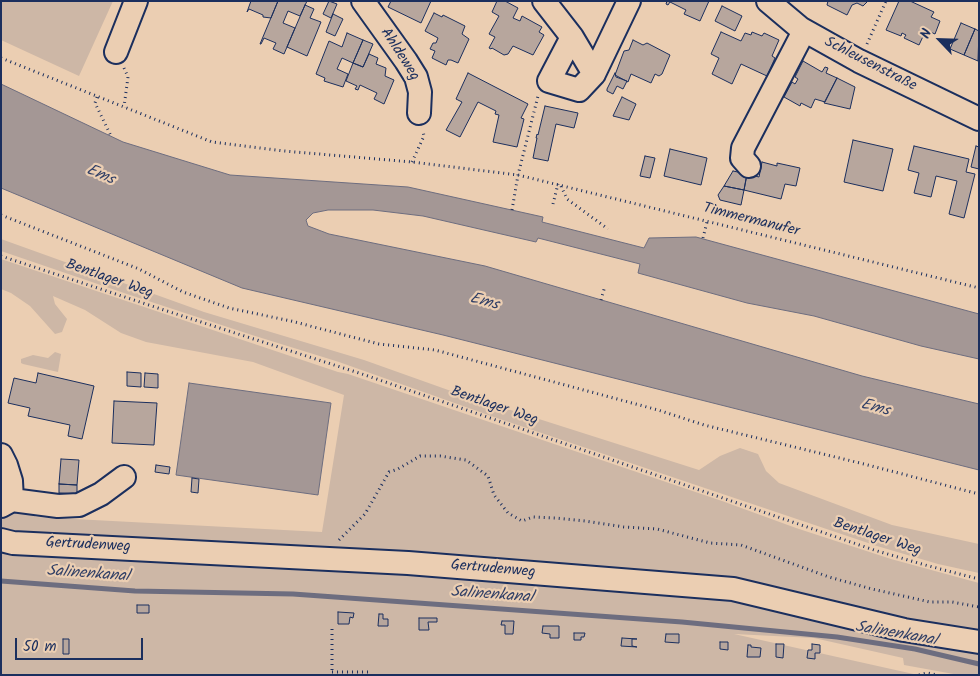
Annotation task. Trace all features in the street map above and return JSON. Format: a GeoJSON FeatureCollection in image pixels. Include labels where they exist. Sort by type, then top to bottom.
{"type":"FeatureCollection","features":[{"type":"Feature","properties":{"kind":"street"},"geometry":{"type":"LineString","coordinates":[[116,52],[136,1]]}},
{"type":"Feature","properties":{"kind":"street","name":"Ahldeweg"},"geometry":{"type":"LineString","coordinates":[[363,1],[416,78],[420,92],[419,113]]}},
{"type":"Feature","properties":{"kind":"street"},"geometry":{"type":"LineString","coordinates":[[544,1],[572,37],[594,74]]}},
{"type":"Feature","properties":{"kind":"street"},"geometry":{"type":"LineString","coordinates":[[572,37],[549,81],[579,90],[594,74],[629,1]]}},
{"type":"Feature","properties":{"kind":"street","name":"Schleusenstraße"},"geometry":{"type":"LineString","coordinates":[[768,1],[804,31],[859,61],[979,119]]}},
{"type":"Feature","properties":{"kind":"street"},"geometry":{"type":"LineString","coordinates":[[749,166],[742,158],[743,148],[804,31]]}},
{"type":"Feature","properties":{"kind":"street"},"geometry":{"type":"LineString","coordinates":[[1,455],[11,482],[7,503],[58,506],[79,505],[101,494],[124,477]]}},
{"type":"Feature","properties":{"kind":"street","name":"Gertrudenweg"},"geometry":{"type":"LineString","coordinates":[[1,540],[13,543],[408,563],[733,589],[904,630],[979,642]]}},
{"type":"Feature","properties":{"kind":"path"},"geometry":{"type":"LineString","coordinates":[[859,61],[886,1]]}},
{"type":"Feature","properties":{"kind":"path"},"geometry":{"type":"LineString","coordinates":[[116,52],[128,77],[124,107]]}},
{"type":"Feature","properties":{"kind":"path","name":"Timmermanufer"},"geometry":{"type":"LineString","coordinates":[[1,58],[212,142],[284,151],[412,162],[518,175],[979,288]]}},
{"type":"Feature","properties":{"kind":"path"},"geometry":{"type":"LineString","coordinates":[[512,210],[518,175],[537,99],[549,81]]}},
{"type":"Feature","properties":{"kind":"path"},"geometry":{"type":"LineString","coordinates":[[97,97],[95,103],[111,136]]}},
{"type":"Feature","properties":{"kind":"path"},"geometry":{"type":"LineString","coordinates":[[412,162],[424,136],[419,113]]}},
{"type":"Feature","properties":{"kind":"path"},"geometry":{"type":"LineString","coordinates":[[553,204],[559,185]]}},
{"type":"Feature","properties":{"kind":"path"},"geometry":{"type":"LineString","coordinates":[[559,185],[568,199],[608,229]]}},
{"type":"Feature","properties":{"kind":"path"},"geometry":{"type":"LineString","coordinates":[[1,215],[139,269],[183,292],[228,308],[291,321],[379,344],[435,350],[658,410],[704,425],[979,494]]}},
{"type":"Feature","properties":{"kind":"path"},"geometry":{"type":"LineString","coordinates":[[703,238],[706,222]]}},
{"type":"Feature","properties":{"kind":"path","name":"Bentlager Weg"},"geometry":{"type":"LineString","coordinates":[[1,256],[362,374],[874,550],[926,566],[979,579]]}},
{"type":"Feature","properties":{"kind":"path"},"geometry":{"type":"LineString","coordinates":[[602,300],[606,286]]}},
{"type":"Feature","properties":{"kind":"path"},"geometry":{"type":"LineString","coordinates":[[322,558],[365,514],[390,472],[420,456],[440,456],[466,460],[488,476],[494,495],[508,514],[522,521],[533,517],[556,518],[624,528],[657,529],[710,543],[741,545],[829,577],[872,589],[930,602],[952,602],[979,607]]}},
{"type":"Feature","properties":{"kind":"path"},"geometry":{"type":"LineString","coordinates":[[332,628],[332,673],[371,672]]}},
{"type":"Feature","properties":{"kind":"path"},"geometry":{"type":"LineString","coordinates":[[919,675],[927,673],[938,675]]}},
{"type":"Feature","properties":{"kind":"shaded area"},"geometry":{"type":"Polygon","coordinates":[[[1,1],[113,1],[79,76],[1,40],[1,1]]]}},
{"type":"Feature","properties":{"kind":"shaded area"},"geometry":{"type":"Polygon","coordinates":[[[1,239],[204,312],[364,360],[451,391],[699,470],[720,456],[740,448],[758,454],[766,471],[779,483],[892,525],[979,544],[979,573],[938,564],[877,546],[494,417],[339,362],[124,293],[1,251],[1,239]]]}},
{"type":"Feature","properties":{"kind":"shaded area"},"geometry":{"type":"Polygon","coordinates":[[[1,259],[348,374],[796,528],[891,559],[979,583],[979,634],[862,610],[30,538],[1,531],[1,521],[5,516],[17,510],[23,510],[36,517],[322,532],[344,395],[253,362],[146,342],[121,333],[85,310],[53,296],[55,304],[67,319],[62,332],[55,334],[30,306],[11,293],[1,289],[1,259]]]}},
{"type":"Feature","properties":{"kind":"shaded area"},"geometry":{"type":"Polygon","coordinates":[[[55,352],[61,354],[58,372],[21,363],[21,359],[33,355],[48,358],[55,352]]]}},
{"type":"Feature","properties":{"kind":"shaded area"},"geometry":{"type":"Polygon","coordinates":[[[1,548],[690,590],[979,648],[979,675],[959,675],[904,665],[903,658],[814,638],[734,634],[918,675],[1,675],[1,548]]]}},
{"type":"Feature","properties":{"kind":"water","name":"Ems"},"geometry":{"type":"Polygon","coordinates":[[[1,84],[123,142],[230,175],[408,187],[543,217],[542,222],[644,248],[649,238],[696,237],[979,314],[979,359],[921,346],[814,316],[747,303],[638,273],[640,264],[538,238],[536,242],[423,216],[373,210],[328,210],[313,213],[306,220],[308,226],[329,234],[485,266],[862,376],[979,404],[979,470],[443,335],[242,288],[1,188],[1,84]]]}},
{"type":"Feature","properties":{"kind":"water"},"geometry":{"type":"Polygon","coordinates":[[[189,383],[331,403],[318,495],[176,475],[189,383]]]}},
{"type":"Feature","properties":{"kind":"building"},"geometry":{"type":"Polygon","coordinates":[[[251,1],[278,1],[271,18],[263,17],[263,15],[249,9],[247,12],[251,1]]]}},
{"type":"Feature","properties":{"kind":"building"},"geometry":{"type":"Polygon","coordinates":[[[278,1],[307,1],[300,16],[288,11],[283,23],[295,28],[284,54],[273,49],[276,43],[264,38],[260,44],[278,1]]]}},
{"type":"Feature","properties":{"kind":"building"},"geometry":{"type":"Polygon","coordinates":[[[329,1],[337,4],[331,18],[323,14],[329,1]]]}},
{"type":"Feature","properties":{"kind":"building"},"geometry":{"type":"Polygon","coordinates":[[[391,1],[431,1],[421,23],[388,7],[391,1]]]}},
{"type":"Feature","properties":{"kind":"building"},"geometry":{"type":"Polygon","coordinates":[[[497,1],[505,1],[518,8],[513,18],[520,21],[522,16],[542,27],[539,32],[544,35],[533,55],[513,46],[508,54],[504,55],[489,48],[495,37],[489,34],[499,16],[492,12],[497,1]]]}},
{"type":"Feature","properties":{"kind":"building"},"geometry":{"type":"Polygon","coordinates":[[[667,1],[709,1],[700,21],[684,14],[686,10],[670,2],[668,5],[666,4],[667,1]]]}},
{"type":"Feature","properties":{"kind":"building"},"geometry":{"type":"Polygon","coordinates":[[[828,1],[868,1],[863,6],[857,3],[852,5],[847,15],[827,5],[828,1]]]}},
{"type":"Feature","properties":{"kind":"building"},"geometry":{"type":"Polygon","coordinates":[[[899,1],[910,1],[934,12],[931,17],[940,21],[935,34],[926,30],[919,45],[904,38],[906,35],[902,33],[901,36],[886,30],[899,1]]]}},
{"type":"Feature","properties":{"kind":"building"},"geometry":{"type":"Polygon","coordinates":[[[305,5],[314,9],[310,18],[321,22],[307,56],[287,47],[305,5]]]}},
{"type":"Feature","properties":{"kind":"building"},"geometry":{"type":"Polygon","coordinates":[[[722,6],[742,16],[735,31],[715,21],[722,6]]]}},
{"type":"Feature","properties":{"kind":"building"},"geometry":{"type":"Polygon","coordinates":[[[434,13],[442,17],[443,15],[465,26],[462,34],[469,39],[458,63],[448,60],[446,65],[432,58],[435,51],[430,49],[438,38],[425,31],[434,13]]]}},
{"type":"Feature","properties":{"kind":"building"},"geometry":{"type":"Polygon","coordinates":[[[333,14],[343,19],[335,36],[326,32],[333,14]]]}},
{"type":"Feature","properties":{"kind":"building"},"geometry":{"type":"Polygon","coordinates":[[[961,23],[975,29],[964,55],[950,49],[961,23]]]}},
{"type":"Feature","properties":{"kind":"building"},"geometry":{"type":"Polygon","coordinates":[[[975,29],[979,31],[978,61],[964,55],[975,29]]]}},
{"type":"Feature","properties":{"kind":"building"},"geometry":{"type":"Polygon","coordinates":[[[721,32],[741,41],[745,33],[751,35],[752,32],[762,36],[764,33],[779,40],[772,56],[775,58],[767,76],[741,64],[732,84],[712,74],[719,58],[711,54],[721,32]]]}},
{"type":"Feature","properties":{"kind":"building"},"geometry":{"type":"Polygon","coordinates":[[[347,33],[363,40],[353,63],[342,58],[337,69],[348,74],[343,87],[324,81],[325,78],[316,74],[329,41],[342,47],[347,33]]]}},
{"type":"Feature","properties":{"kind":"building"},"geometry":{"type":"Polygon","coordinates":[[[363,40],[373,44],[363,67],[353,63],[363,40]]]}},
{"type":"Feature","properties":{"kind":"building"},"geometry":{"type":"Polygon","coordinates":[[[633,40],[643,45],[647,43],[670,55],[662,74],[659,76],[655,74],[651,83],[631,74],[628,82],[615,75],[624,51],[629,50],[633,40]]]}},
{"type":"Feature","properties":{"kind":"building"},"geometry":{"type":"Polygon","coordinates":[[[369,54],[378,58],[376,64],[386,68],[385,76],[394,80],[384,104],[374,99],[377,93],[360,85],[358,90],[355,89],[357,86],[346,81],[353,63],[363,67],[369,54]]]}},
{"type":"Feature","properties":{"kind":"building"},"geometry":{"type":"Polygon","coordinates":[[[803,61],[822,72],[825,67],[828,68],[826,73],[837,78],[825,102],[815,99],[811,108],[801,103],[800,106],[784,97],[792,82],[795,84],[798,79],[795,77],[803,61]]]}},
{"type":"Feature","properties":{"kind":"building"},"geometry":{"type":"Polygon","coordinates":[[[468,73],[528,104],[521,118],[524,119],[517,147],[493,142],[499,115],[495,114],[496,111],[478,102],[460,137],[446,130],[462,102],[456,99],[468,73]]]}},
{"type":"Feature","properties":{"kind":"building"},"geometry":{"type":"Polygon","coordinates":[[[615,73],[616,77],[627,81],[623,89],[617,86],[613,94],[607,91],[607,89],[615,73]]]}},
{"type":"Feature","properties":{"kind":"building"},"geometry":{"type":"Polygon","coordinates":[[[837,78],[855,87],[850,109],[824,103],[837,78]]]}},
{"type":"Feature","properties":{"kind":"building"},"geometry":{"type":"Polygon","coordinates":[[[622,97],[636,104],[629,120],[613,116],[622,97]]]}},
{"type":"Feature","properties":{"kind":"building"},"geometry":{"type":"Polygon","coordinates":[[[545,106],[578,113],[574,128],[556,124],[548,161],[533,158],[536,138],[545,106]]]}},
{"type":"Feature","properties":{"kind":"building"},"geometry":{"type":"Polygon","coordinates":[[[853,140],[893,149],[883,191],[844,182],[853,140]]]}},
{"type":"Feature","properties":{"kind":"building"},"geometry":{"type":"Polygon","coordinates":[[[914,146],[969,159],[966,172],[975,174],[964,218],[949,214],[957,181],[936,176],[931,197],[914,193],[919,173],[908,170],[914,146]]]}},
{"type":"Feature","properties":{"kind":"building"},"geometry":{"type":"Polygon","coordinates":[[[976,146],[979,147],[979,169],[971,167],[976,146]]]}},
{"type":"Feature","properties":{"kind":"building"},"geometry":{"type":"Polygon","coordinates":[[[670,149],[707,158],[701,185],[664,176],[670,149]]]}},
{"type":"Feature","properties":{"kind":"building"},"geometry":{"type":"Polygon","coordinates":[[[645,156],[655,158],[650,178],[640,176],[645,156]]]}},
{"type":"Feature","properties":{"kind":"building"},"geometry":{"type":"Polygon","coordinates":[[[762,162],[777,166],[777,163],[800,168],[796,186],[785,184],[781,199],[744,190],[747,174],[759,177],[762,162]]]}},
{"type":"Feature","properties":{"kind":"building"},"geometry":{"type":"Polygon","coordinates":[[[733,171],[747,174],[744,190],[724,186],[733,171]]]}},
{"type":"Feature","properties":{"kind":"building"},"geometry":{"type":"Polygon","coordinates":[[[724,186],[744,190],[741,205],[720,200],[718,195],[724,186]]]}},
{"type":"Feature","properties":{"kind":"building"},"geometry":{"type":"Polygon","coordinates":[[[127,372],[141,373],[141,387],[127,386],[127,372]]]}},
{"type":"Feature","properties":{"kind":"building"},"geometry":{"type":"Polygon","coordinates":[[[38,373],[94,386],[82,439],[68,436],[70,425],[28,416],[30,408],[8,403],[14,378],[36,383],[38,373]]]}},
{"type":"Feature","properties":{"kind":"building"},"geometry":{"type":"Polygon","coordinates":[[[145,373],[158,374],[158,388],[144,387],[145,373]]]}},
{"type":"Feature","properties":{"kind":"building"},"geometry":{"type":"Polygon","coordinates":[[[114,401],[157,403],[154,445],[112,443],[114,401]]]}},
{"type":"Feature","properties":{"kind":"building"},"geometry":{"type":"Polygon","coordinates":[[[61,459],[79,460],[77,485],[59,484],[61,459]]]}},
{"type":"Feature","properties":{"kind":"building"},"geometry":{"type":"Polygon","coordinates":[[[156,465],[170,467],[169,474],[155,472],[156,465]]]}},
{"type":"Feature","properties":{"kind":"building"},"geometry":{"type":"Polygon","coordinates":[[[192,478],[199,479],[198,493],[191,492],[192,478]]]}},
{"type":"Feature","properties":{"kind":"building"},"geometry":{"type":"Polygon","coordinates":[[[59,484],[77,485],[77,494],[59,493],[59,484]]]}},
{"type":"Feature","properties":{"kind":"building"},"geometry":{"type":"Polygon","coordinates":[[[137,605],[149,605],[149,613],[137,613],[137,605]]]}},
{"type":"Feature","properties":{"kind":"building"},"geometry":{"type":"Polygon","coordinates":[[[338,612],[354,613],[353,618],[350,617],[349,624],[338,624],[338,612]]]}},
{"type":"Feature","properties":{"kind":"building"},"geometry":{"type":"Polygon","coordinates":[[[379,614],[383,614],[383,619],[388,619],[388,626],[378,626],[379,614]]]}},
{"type":"Feature","properties":{"kind":"building"},"geometry":{"type":"Polygon","coordinates":[[[419,618],[437,618],[437,622],[428,622],[429,630],[419,630],[419,618]]]}},
{"type":"Feature","properties":{"kind":"building"},"geometry":{"type":"Polygon","coordinates":[[[502,621],[514,621],[513,634],[505,634],[505,625],[501,625],[502,621]]]}},
{"type":"Feature","properties":{"kind":"building"},"geometry":{"type":"Polygon","coordinates":[[[543,626],[559,626],[559,638],[550,638],[550,634],[542,633],[543,626]]]}},
{"type":"Feature","properties":{"kind":"building"},"geometry":{"type":"Polygon","coordinates":[[[574,633],[585,633],[581,640],[574,640],[574,633]]]}},
{"type":"Feature","properties":{"kind":"building"},"geometry":{"type":"Polygon","coordinates":[[[666,634],[679,634],[679,643],[665,642],[666,634]]]}},
{"type":"Feature","properties":{"kind":"building"},"geometry":{"type":"Polygon","coordinates":[[[622,638],[637,639],[632,639],[632,646],[637,647],[621,646],[622,638]]]}},
{"type":"Feature","properties":{"kind":"building"},"geometry":{"type":"Polygon","coordinates":[[[63,639],[69,639],[69,654],[63,654],[63,639]]]}},
{"type":"Feature","properties":{"kind":"building"},"geometry":{"type":"Polygon","coordinates":[[[720,642],[728,642],[728,650],[720,649],[720,642]]]}},
{"type":"Feature","properties":{"kind":"building"},"geometry":{"type":"Polygon","coordinates":[[[776,644],[784,644],[783,658],[776,657],[776,644]]]}},
{"type":"Feature","properties":{"kind":"building"},"geometry":{"type":"Polygon","coordinates":[[[812,644],[820,645],[820,653],[815,653],[815,659],[807,658],[808,650],[812,650],[812,644]]]}},
{"type":"Feature","properties":{"kind":"building"},"geometry":{"type":"Polygon","coordinates":[[[748,645],[761,648],[760,657],[747,657],[748,645]]]}},
{"type":"Feature","properties":{"kind":"waterway","name":"Salinenkanal"},"geometry":{"type":"LineString","coordinates":[[1,581],[135,591],[293,594],[682,622],[837,637],[915,649],[979,664]]}}]}
